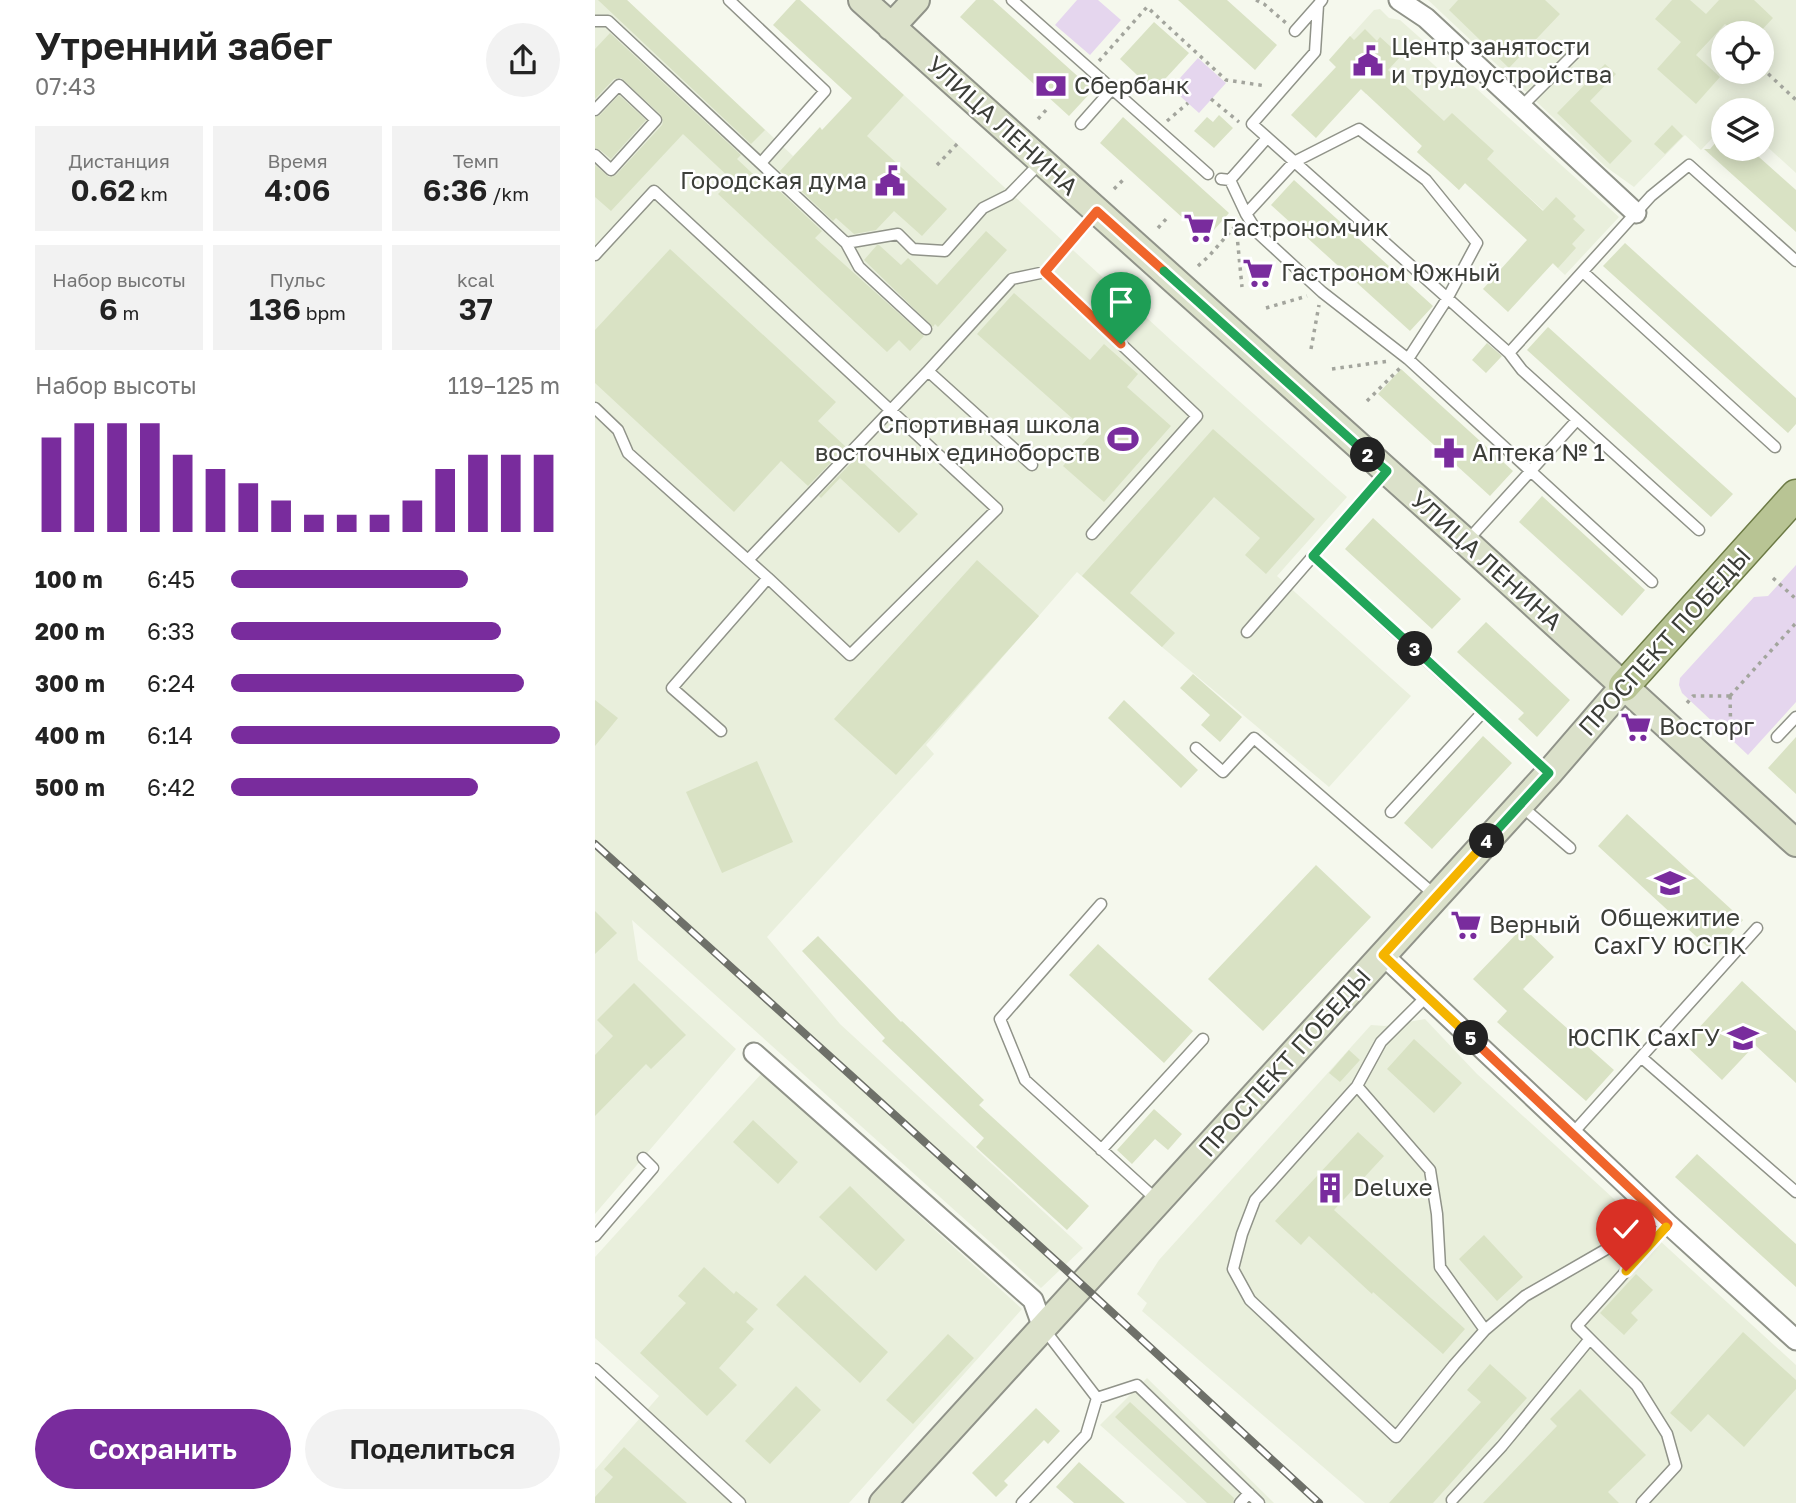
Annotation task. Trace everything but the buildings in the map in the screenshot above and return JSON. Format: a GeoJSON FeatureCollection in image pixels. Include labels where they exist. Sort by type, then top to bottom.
{"type":"FeatureCollection","features":[{"type":"Feature","properties":{"kind":"main road","name":"УЛИЦА ЛЕНИНА"},"geometry":{"type":"LineString","coordinates":[[862,0],[1466,542],[1796,843]]}},
{"type":"Feature","properties":{"kind":"main road"},"geometry":{"type":"LineString","coordinates":[[891,27],[916,0]]}},
{"type":"Feature","properties":{"kind":"main road","name":"ПРОСПЕКТ ПОБЕДЫ"},"geometry":{"type":"LineString","coordinates":[[883,1503],[1549,773],[1796,495]]}},
{"type":"Feature","properties":{"kind":"street"},"geometry":{"type":"LineString","coordinates":[[1399,0],[1426,18],[1636,213]]}},
{"type":"Feature","properties":{"kind":"street"},"geometry":{"type":"LineString","coordinates":[[1383,955],[1668,1224],[1796,1340]]}},
{"type":"Feature","properties":{"kind":"street"},"geometry":{"type":"LineString","coordinates":[[754,1053],[1033,1300],[1043,1328]]}},
{"type":"Feature","properties":{"kind":"lane"},"geometry":{"type":"LineString","coordinates":[[729,0],[825,91],[761,163]]}},
{"type":"Feature","properties":{"kind":"lane"},"geometry":{"type":"LineString","coordinates":[[1012,0],[1208,174]]}},
{"type":"Feature","properties":{"kind":"lane"},"geometry":{"type":"LineString","coordinates":[[1295,31],[1320,2]]}},
{"type":"Feature","properties":{"kind":"lane"},"geometry":{"type":"LineString","coordinates":[[1320,2],[1315,52],[1252,124],[1509,353],[1523,370],[1699,530]]}},
{"type":"Feature","properties":{"kind":"lane"},"geometry":{"type":"LineString","coordinates":[[595,21],[608,21],[761,163],[846,243],[859,267],[926,329]]}},
{"type":"Feature","properties":{"kind":"lane"},"geometry":{"type":"LineString","coordinates":[[1521,107],[1576,52]]}},
{"type":"Feature","properties":{"kind":"lane"},"geometry":{"type":"LineString","coordinates":[[595,110],[619,85],[656,120],[611,170],[595,155]]}},
{"type":"Feature","properties":{"kind":"lane"},"geometry":{"type":"LineString","coordinates":[[1081,124],[1112,89]]}},
{"type":"Feature","properties":{"kind":"lane"},"geometry":{"type":"LineString","coordinates":[[1246,214],[1294,162],[1359,129],[1426,180],[1477,243],[1447,299],[1408,359]]}},
{"type":"Feature","properties":{"kind":"lane"},"geometry":{"type":"LineString","coordinates":[[1267,138],[1225,180],[1258,233],[1322,292],[1408,359],[1652,583]]}},
{"type":"Feature","properties":{"kind":"lane"},"geometry":{"type":"LineString","coordinates":[[846,243],[898,234],[913,249],[945,251],[983,208],[1009,195],[1041,161]]}},
{"type":"Feature","properties":{"kind":"lane"},"geometry":{"type":"LineString","coordinates":[[1509,353],[1651,196],[1689,165],[1796,261]]}},
{"type":"Feature","properties":{"kind":"lane"},"geometry":{"type":"LineString","coordinates":[[595,255],[654,191],[997,509],[850,655],[628,453],[618,430],[595,408]]}},
{"type":"Feature","properties":{"kind":"lane"},"geometry":{"type":"LineString","coordinates":[[748,560],[1012,279],[1045,272],[1097,211]]}},
{"type":"Feature","properties":{"kind":"lane"},"geometry":{"type":"LineString","coordinates":[[1045,272],[1197,416],[1092,534]]}},
{"type":"Feature","properties":{"kind":"lane"},"geometry":{"type":"LineString","coordinates":[[1583,272],[1775,447]]}},
{"type":"Feature","properties":{"kind":"lane"},"geometry":{"type":"LineString","coordinates":[[928,371],[1032,465]]}},
{"type":"Feature","properties":{"kind":"lane"},"geometry":{"type":"LineString","coordinates":[[1466,542],[1577,420]]}},
{"type":"Feature","properties":{"kind":"lane"},"geometry":{"type":"LineString","coordinates":[[1247,632],[1387,471]]}},
{"type":"Feature","properties":{"kind":"lane"},"geometry":{"type":"LineString","coordinates":[[1313,556],[1549,773]]}},
{"type":"Feature","properties":{"kind":"lane"},"geometry":{"type":"LineString","coordinates":[[721,731],[672,688],[768,578]]}},
{"type":"Feature","properties":{"kind":"lane"},"geometry":{"type":"LineString","coordinates":[[1391,812],[1483,712]]}},
{"type":"Feature","properties":{"kind":"lane"},"geometry":{"type":"LineString","coordinates":[[1777,737],[1796,717]]}},
{"type":"Feature","properties":{"kind":"lane"},"geometry":{"type":"LineString","coordinates":[[1196,748],[1223,772],[1254,738],[1436,896]]}},
{"type":"Feature","properties":{"kind":"lane"},"geometry":{"type":"LineString","coordinates":[[1520,804],[1570,848]]}},
{"type":"Feature","properties":{"kind":"lane"},"geometry":{"type":"LineString","coordinates":[[1101,905],[1000,1019],[1025,1080],[1158,1201]]}},
{"type":"Feature","properties":{"kind":"lane"},"geometry":{"type":"LineString","coordinates":[[1573,1134],[1757,928]]}},
{"type":"Feature","properties":{"kind":"lane"},"geometry":{"type":"LineString","coordinates":[[1427,996],[1381,1042],[1357,1086],[1255,1200],[1233,1269],[1250,1300],[1396,1437],[1485,1330],[1525,1296],[1616,1243],[1652,1209]]}},
{"type":"Feature","properties":{"kind":"lane"},"geometry":{"type":"LineString","coordinates":[[1101,1150],[1203,1039]]}},
{"type":"Feature","properties":{"kind":"lane"},"geometry":{"type":"LineString","coordinates":[[1641,1057],[1796,1192]]}},
{"type":"Feature","properties":{"kind":"lane"},"geometry":{"type":"LineString","coordinates":[[1357,1086],[1430,1170],[1437,1214],[1440,1267],[1485,1330]]}},
{"type":"Feature","properties":{"kind":"lane"},"geometry":{"type":"LineString","coordinates":[[595,1236],[653,1168],[643,1158]]}},
{"type":"Feature","properties":{"kind":"lane"},"geometry":{"type":"LineString","coordinates":[[1642,1503],[1676,1466],[1667,1434],[1637,1386],[1577,1326],[1668,1224]]}},
{"type":"Feature","properties":{"kind":"lane"},"geometry":{"type":"LineString","coordinates":[[1043,1328],[1097,1398]]}},
{"type":"Feature","properties":{"kind":"lane"},"geometry":{"type":"LineString","coordinates":[[1452,1500],[1502,1446],[1590,1340]]}},
{"type":"Feature","properties":{"kind":"lane"},"geometry":{"type":"LineString","coordinates":[[595,1369],[740,1503]]}},
{"type":"Feature","properties":{"kind":"lane"},"geometry":{"type":"LineString","coordinates":[[1097,1398],[1137,1385],[1259,1503]]}},
{"type":"Feature","properties":{"kind":"lane"},"geometry":{"type":"LineString","coordinates":[[1022,1503],[1086,1435],[1097,1398]]}},
{"type":"Feature","properties":{"kind":"lane"},"geometry":{"type":"LineString","coordinates":[[1240,1503],[1248,1493]]}},
{"type":"Feature","properties":{"kind":"path"},"geometry":{"type":"LineString","coordinates":[[1256,0],[1295,31]]}},
{"type":"Feature","properties":{"kind":"path"},"geometry":{"type":"LineString","coordinates":[[1091,70],[1147,7],[1226,80],[1282,89]]}},
{"type":"Feature","properties":{"kind":"path"},"geometry":{"type":"LineString","coordinates":[[1774,79],[1796,100]]}},
{"type":"Feature","properties":{"kind":"path"},"geometry":{"type":"LineString","coordinates":[[1212,99],[1238,122],[1252,124]]}},
{"type":"Feature","properties":{"kind":"path"},"geometry":{"type":"LineString","coordinates":[[1157,129],[1188,103]]}},
{"type":"Feature","properties":{"kind":"path"},"geometry":{"type":"LineString","coordinates":[[1038,119],[1047,109]]}},
{"type":"Feature","properties":{"kind":"path"},"geometry":{"type":"LineString","coordinates":[[937,165],[960,141]]}},
{"type":"Feature","properties":{"kind":"path"},"geometry":{"type":"LineString","coordinates":[[1114,189],[1123,179]]}},
{"type":"Feature","properties":{"kind":"path"},"geometry":{"type":"LineString","coordinates":[[1198,266],[1246,214]]}},
{"type":"Feature","properties":{"kind":"path"},"geometry":{"type":"LineString","coordinates":[[1158,229],[1167,218]]}},
{"type":"Feature","properties":{"kind":"path"},"geometry":{"type":"LineString","coordinates":[[1236,225],[1242,287]]}},
{"type":"Feature","properties":{"kind":"path"},"geometry":{"type":"LineString","coordinates":[[1266,309],[1322,292],[1311,349]]}},
{"type":"Feature","properties":{"kind":"path"},"geometry":{"type":"LineString","coordinates":[[1332,369],[1408,359]]}},
{"type":"Feature","properties":{"kind":"path"},"geometry":{"type":"LineString","coordinates":[[1367,401],[1408,359]]}},
{"type":"Feature","properties":{"kind":"path"},"geometry":{"type":"LineString","coordinates":[[1773,578],[1796,599]]}},
{"type":"Feature","properties":{"kind":"path"},"geometry":{"type":"LineString","coordinates":[[1731,743],[1730,696],[1796,623]]}},
{"type":"Feature","properties":{"kind":"path"},"geometry":{"type":"LineString","coordinates":[[1687,703],[1693,696],[1730,696]]}},
{"type":"Feature","properties":{"kind":"shaded area"},"geometry":{"type":"Polygon","coordinates":[[[595,0],[627,0],[793,156],[803,146],[832,173],[904,95],[1347,497],[1277,576],[1411,696],[1329,787],[1077,572],[926,745],[934,754],[767,937],[840,1024],[1083,1248],[1041,1288],[632,920],[638,960],[736,1049],[595,1214],[595,0]]]}},
{"type":"Feature","properties":{"kind":"shaded area"},"geometry":{"type":"Polygon","coordinates":[[[1077,0],[1098,0],[1121,20],[1090,55],[1055,25],[1077,0]]]}},
{"type":"Feature","properties":{"kind":"shaded area"},"geometry":{"type":"Polygon","coordinates":[[[1428,0],[1796,0],[1796,173],[1774,153],[1774,98],[1711,98],[1711,140],[1701,150],[1685,135],[1634,187],[1606,167],[1428,0]]]}},
{"type":"Feature","properties":{"kind":"shaded area"},"geometry":{"type":"Polygon","coordinates":[[[1380,9],[1389,18],[1400,20],[1427,44],[1420,52],[1459,88],[1467,80],[1619,217],[1565,275],[1522,235],[1543,210],[1492,164],[1470,188],[1465,183],[1459,190],[1446,178],[1449,174],[1429,163],[1417,152],[1422,146],[1388,70],[1366,94],[1329,60],[1374,10],[1380,9]]]}},
{"type":"Feature","properties":{"kind":"shaded area"},"geometry":{"type":"Polygon","coordinates":[[[1198,58],[1226,83],[1199,113],[1171,88],[1198,58]]]}},
{"type":"Feature","properties":{"kind":"shaded area"},"geometry":{"type":"Polygon","coordinates":[[[1796,565],[1796,702],[1748,755],[1682,693],[1680,678],[1754,597],[1768,596],[1796,565]]]}},
{"type":"Feature","properties":{"kind":"shaded area"},"geometry":{"type":"Polygon","coordinates":[[[1425,1019],[1477,1074],[1796,1365],[1796,1503],[1365,1503],[1142,1311],[1147,1303],[1137,1294],[1159,1260],[1371,1025],[1385,1026],[1425,1019]]]}},
{"type":"Feature","properties":{"kind":"shaded area"},"geometry":{"type":"Polygon","coordinates":[[[762,1073],[1022,1309],[849,1503],[595,1503],[595,1470],[659,1396],[595,1338],[595,1257],[762,1073]]]}},
{"type":"Feature","properties":{"kind":"shaded area"},"geometry":{"type":"Polygon","coordinates":[[[1147,1378],[1274,1503],[1187,1503],[1100,1425],[1147,1378]]]}},
{"type":"Feature","properties":{"kind":"railway"},"geometry":{"type":"LineString","coordinates":[[595,844],[1319,1503]]}},
{"type":"Feature","properties":{"kind":"place","name":"Центр занятости и трудоустройства"},"geometry":{"type":"Point","coordinates":[1368,61]}},
{"type":"Feature","properties":{"kind":"place","name":"Сбербанк"},"geometry":{"type":"Point","coordinates":[1051,86]}},
{"type":"Feature","properties":{"kind":"place","name":"Городская дума"},"geometry":{"type":"Point","coordinates":[890,181]}},
{"type":"Feature","properties":{"kind":"place","name":"Гастрономчик"},"geometry":{"type":"Point","coordinates":[1199,228]}},
{"type":"Feature","properties":{"kind":"place","name":"Гастроном Южный"},"geometry":{"type":"Point","coordinates":[1258,273]}},
{"type":"Feature","properties":{"kind":"place","name":"Спортивная школа восточных единоборств"},"geometry":{"type":"Point","coordinates":[1123,439]}},
{"type":"Feature","properties":{"kind":"place","name":"Аптека № 1"},"geometry":{"type":"Point","coordinates":[1449,453]}},
{"type":"Feature","properties":{"kind":"place","name":"Восторг"},"geometry":{"type":"Point","coordinates":[1636,727]}},
{"type":"Feature","properties":{"kind":"place","name":"Общежитие СахГУ ЮСПК"},"geometry":{"type":"Point","coordinates":[1670,883]}},
{"type":"Feature","properties":{"kind":"place","name":"Верный"},"geometry":{"type":"Point","coordinates":[1466,925]}},
{"type":"Feature","properties":{"kind":"place","name":"ЮСПК СахГУ"},"geometry":{"type":"Point","coordinates":[1743,1038]}},
{"type":"Feature","properties":{"kind":"place","name":"Deluxe"},"geometry":{"type":"Point","coordinates":[1330,1188]}},
{"type":"Feature","properties":{"kind":"route"},"geometry":{"type":"LineString","coordinates":[[1121,344],[1045,272],[1097,211],[1387,471],[1313,556],[1549,773],[1383,955],[1668,1224],[1626,1271]]}}]}
